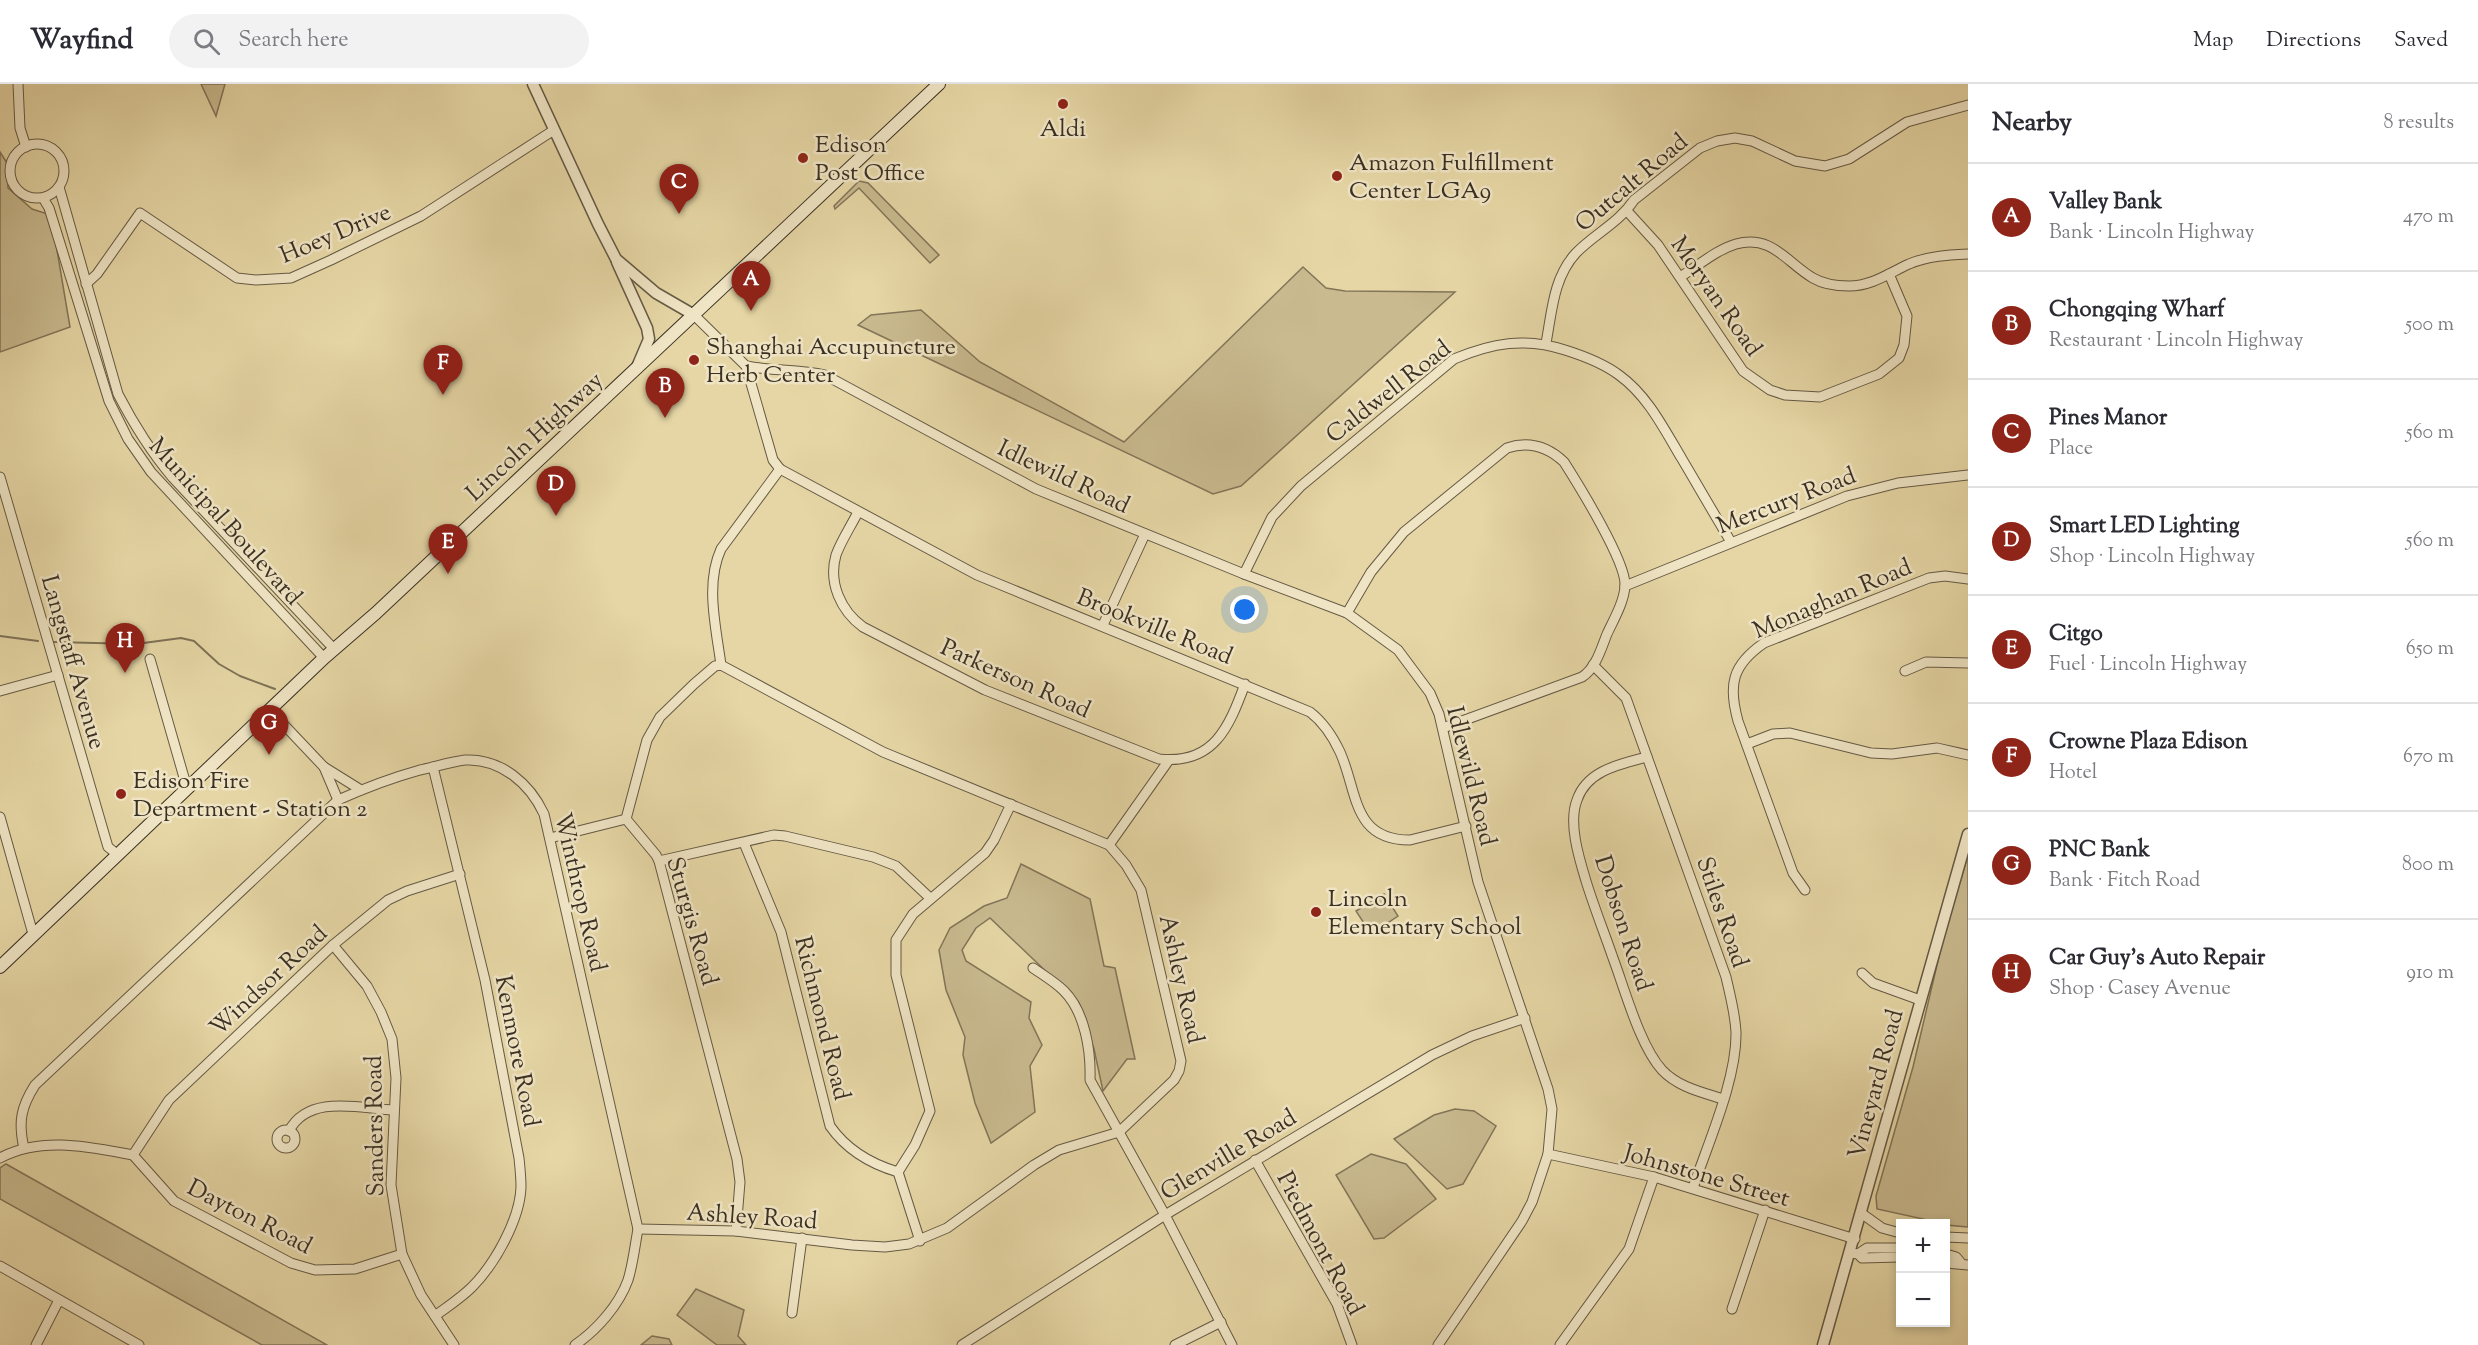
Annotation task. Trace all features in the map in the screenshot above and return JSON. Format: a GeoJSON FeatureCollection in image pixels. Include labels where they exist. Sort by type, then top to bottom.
{"type":"FeatureCollection","features":[{"type":"Feature","properties":{"kind":"main road","name":"Lincoln Highway"},"geometry":{"type":"LineString","coordinates":[[0,967],[324,658],[637,369],[939,84]]}},
{"type":"Feature","properties":{"kind":"street"},"geometry":{"type":"LineString","coordinates":[[18,84],[20,128],[26,147]]}},
{"type":"Feature","properties":{"kind":"street"},"geometry":{"type":"LineString","coordinates":[[533,84],[647,328],[649,339],[637,369]]}},
{"type":"Feature","properties":{"kind":"street","name":"Outcalt Road"},"geometry":{"type":"LineString","coordinates":[[1546,344],[1557,286],[1564,269],[1577,252],[1627,211],[1634,200],[1700,148],[1717,141],[1735,138],[1752,141],[1795,161],[1825,166],[1849,159],[1907,122],[1968,105]]}},
{"type":"Feature","properties":{"kind":"street","name":"Hoey Drive"},"geometry":{"type":"LineString","coordinates":[[86,284],[97,274],[140,213],[237,278],[272,280],[291,278],[421,216],[554,130]]}},
{"type":"Feature","properties":{"kind":"street"},"geometry":{"type":"LineString","coordinates":[[37,144],[45,146],[55,151],[63,163],[64,171],[59,187],[43,198],[29,197],[19,191],[11,180],[11,163],[15,155],[26,147],[37,144]]}},
{"type":"Feature","properties":{"kind":"street"},"geometry":{"type":"LineString","coordinates":[[0,164],[11,163]]}},
{"type":"Feature","properties":{"kind":"street","name":"Municipal Boulevard"},"geometry":{"type":"LineString","coordinates":[[59,187],[118,394],[150,451],[334,649]]}},
{"type":"Feature","properties":{"kind":"street","name":"Municipal Boulevard"},"geometry":{"type":"LineString","coordinates":[[43,198],[49,208],[109,401],[128,439],[151,472],[324,658]]}},
{"type":"Feature","properties":{"kind":"street","name":"Moryan Road"},"geometry":{"type":"LineString","coordinates":[[1627,211],[1658,245],[1743,371],[1770,390],[1802,398],[1820,397],[1879,374],[1899,358],[1904,345],[1907,316],[1889,274]]}},
{"type":"Feature","properties":{"kind":"street"},"geometry":{"type":"LineString","coordinates":[[1680,277],[1723,250],[1747,243],[1769,247],[1780,252],[1808,275],[1827,283],[1850,286],[1863,285],[1910,263],[1929,257],[1968,254]]}},
{"type":"Feature","properties":{"kind":"street"},"geometry":{"type":"LineString","coordinates":[[550,838],[626,819],[647,740],[660,717],[715,666],[721,665],[713,598],[717,558],[721,549],[780,469],[773,460],[746,366],[694,315],[656,292],[616,259]]}},
{"type":"Feature","properties":{"kind":"street","name":"Caldwell Road"},"geometry":{"type":"LineString","coordinates":[[1244,574],[1272,517],[1301,486],[1438,370],[1454,358],[1494,344],[1523,342],[1546,344],[1603,364],[1638,391],[1655,412],[1731,542]]}},
{"type":"Feature","properties":{"kind":"street","name":"Idlewild Road"},"geometry":{"type":"LineString","coordinates":[[746,366],[772,371],[811,372],[825,375],[1036,489],[1244,574],[1347,612],[1398,650],[1430,693],[1443,728],[1478,882],[1548,1089],[1551,1109],[1548,1154],[1532,1202],[1522,1221],[1438,1345]]}},
{"type":"Feature","properties":{"kind":"street"},"geometry":{"type":"LineString","coordinates":[[1347,612],[1371,572],[1404,532],[1507,448],[1519,444],[1531,444],[1556,455],[1564,462],[1606,534],[1625,578],[1623,598],[1593,665],[1582,677],[1443,728]]}},
{"type":"Feature","properties":{"kind":"street","name":"Brookville Road"},"geometry":{"type":"LineString","coordinates":[[780,469],[977,575],[1300,707],[1317,718],[1333,738],[1341,753],[1361,814],[1367,824],[1378,833],[1401,840],[1410,840],[1466,826]]}},
{"type":"Feature","properties":{"kind":"street","name":"Mercury Road"},"geometry":{"type":"LineString","coordinates":[[1625,586],[1847,496],[1873,488],[1924,478],[1968,475]]}},
{"type":"Feature","properties":{"kind":"street","name":"Langstaff Avenue"},"geometry":{"type":"LineString","coordinates":[[0,477],[108,847],[117,854]]}},
{"type":"Feature","properties":{"kind":"street","name":"Parkerson Road"},"geometry":{"type":"LineString","coordinates":[[858,513],[836,556],[834,572],[836,588],[841,601],[855,621],[985,690],[1159,759],[1169,760]]}},
{"type":"Feature","properties":{"kind":"street"},"geometry":{"type":"LineString","coordinates":[[1103,625],[1145,534]]}},
{"type":"Feature","properties":{"kind":"street","name":"Monaghan Road"},"geometry":{"type":"LineString","coordinates":[[1805,890],[1793,873],[1735,710],[1734,679],[1737,669],[1764,643],[1929,578],[1945,576],[1968,579]]}},
{"type":"Feature","properties":{"kind":"street"},"geometry":{"type":"LineString","coordinates":[[150,659],[188,788]]}},
{"type":"Feature","properties":{"kind":"street"},"geometry":{"type":"LineString","coordinates":[[1905,671],[1926,662],[1968,663]]}},
{"type":"Feature","properties":{"kind":"street","name":"Ashley Road"},"geometry":{"type":"LineString","coordinates":[[638,1229],[736,1231],[852,1245],[885,1246],[920,1241],[963,1218],[1034,1165],[1059,1150],[1119,1132],[1174,1080],[1181,1061],[1141,890],[1126,865],[1109,845],[883,752],[721,665]]}},
{"type":"Feature","properties":{"kind":"street","name":"Stiles Road"},"geometry":{"type":"LineString","coordinates":[[1593,665],[1626,698],[1726,977],[1732,1001],[1736,1032],[1731,1074],[1694,1188]]}},
{"type":"Feature","properties":{"kind":"street"},"geometry":{"type":"LineString","coordinates":[[0,691],[57,675]]}},
{"type":"Feature","properties":{"kind":"street"},"geometry":{"type":"LineString","coordinates":[[1109,845],[1169,760],[1204,750],[1221,737],[1231,721],[1245,684]]}},
{"type":"Feature","properties":{"kind":"street"},"geometry":{"type":"LineString","coordinates":[[270,710],[324,767],[361,790]]}},
{"type":"Feature","properties":{"kind":"street"},"geometry":{"type":"LineString","coordinates":[[1747,744],[1773,734],[1790,733],[1870,753],[1892,754],[1937,748],[1968,755]]}},
{"type":"Feature","properties":{"kind":"street","name":"Dobson Road"},"geometry":{"type":"LineString","coordinates":[[1647,757],[1605,769],[1584,788],[1577,800],[1574,818],[1577,840],[1586,880],[1631,1008],[1651,1057],[1675,1080],[1688,1088],[1723,1099]]}},
{"type":"Feature","properties":{"kind":"street","name":"Winthrop Road"},"geometry":{"type":"LineString","coordinates":[[24,1148],[20,1129],[22,1112],[35,1085],[338,800],[387,779],[433,767],[466,760],[490,764],[518,778],[537,798],[544,814],[638,1229],[624,1288],[601,1322],[575,1345]]}},
{"type":"Feature","properties":{"kind":"street"},"geometry":{"type":"LineString","coordinates":[[324,767],[338,800]]}},
{"type":"Feature","properties":{"kind":"street","name":"Kenmore Road"},"geometry":{"type":"LineString","coordinates":[[433,767],[487,991],[519,1158],[521,1188],[519,1205],[504,1243],[472,1286],[435,1316]]}},
{"type":"Feature","properties":{"kind":"street"},"geometry":{"type":"LineString","coordinates":[[920,1241],[898,1172],[915,1145],[930,1112],[896,975],[896,940],[913,914],[986,853],[1011,804]]}},
{"type":"Feature","properties":{"kind":"street"},"geometry":{"type":"LineString","coordinates":[[0,817],[33,934]]}},
{"type":"Feature","properties":{"kind":"street","name":"Sturgis Road"},"geometry":{"type":"LineString","coordinates":[[626,819],[659,861],[737,1159],[740,1182],[736,1231]]}},
{"type":"Feature","properties":{"kind":"street","name":"Vineyard Road"},"geometry":{"type":"LineString","coordinates":[[1823,1345],[1854,1253],[1861,1213],[1968,834]]}},
{"type":"Feature","properties":{"kind":"street"},"geometry":{"type":"LineString","coordinates":[[659,861],[774,835],[785,836],[873,857],[896,866],[930,898]]}},
{"type":"Feature","properties":{"kind":"street","name":"Richmond Road"},"geometry":{"type":"LineString","coordinates":[[744,843],[781,932],[830,1126],[848,1146],[862,1156],[898,1172]]}},
{"type":"Feature","properties":{"kind":"street","name":"Windsor Road"},"geometry":{"type":"LineString","coordinates":[[133,1155],[169,1100],[333,945],[388,900],[406,891],[460,874]]}},
{"type":"Feature","properties":{"kind":"street","name":"Sanders Road"},"geometry":{"type":"LineString","coordinates":[[333,945],[367,986],[392,1039],[396,1078],[391,1185],[402,1254],[421,1294],[454,1345]]}},
{"type":"Feature","properties":{"kind":"street"},"geometry":{"type":"LineString","coordinates":[[1033,968],[1064,990],[1080,1012],[1090,1065],[1090,1080],[1165,1215],[1232,1345]]}},
{"type":"Feature","properties":{"kind":"street"},"geometry":{"type":"LineString","coordinates":[[1862,973],[1873,983],[1920,1000]]}},
{"type":"Feature","properties":{"kind":"street","name":"Glenville Road"},"geometry":{"type":"LineString","coordinates":[[966,1344],[1165,1215],[1432,1055],[1472,1035],[1525,1018]]}},
{"type":"Feature","properties":{"kind":"street"},"geometry":{"type":"LineString","coordinates":[[289,1131],[295,1120],[308,1110],[324,1106],[393,1110]]}},
{"type":"Feature","properties":{"kind":"street"},"geometry":{"type":"LineString","coordinates":[[0,1158],[24,1148],[67,1145],[133,1155]]}},
{"type":"Feature","properties":{"kind":"street","name":"Johnstone Street"},"geometry":{"type":"LineString","coordinates":[[1548,1154],[1694,1188],[1855,1239]]}},
{"type":"Feature","properties":{"kind":"street","name":"Dayton Road"},"geometry":{"type":"LineString","coordinates":[[133,1155],[174,1201],[291,1263],[315,1270],[355,1269],[402,1254]]}},
{"type":"Feature","properties":{"kind":"street","name":"Piedmont Road"},"geometry":{"type":"LineString","coordinates":[[1255,1160],[1337,1304],[1352,1345]]}},
{"type":"Feature","properties":{"kind":"street"},"geometry":{"type":"LineString","coordinates":[[1560,1345],[1629,1249],[1654,1177]]}},
{"type":"Feature","properties":{"kind":"street"},"geometry":{"type":"LineString","coordinates":[[1732,1309],[1765,1210]]}},
{"type":"Feature","properties":{"kind":"street"},"geometry":{"type":"LineString","coordinates":[[1861,1213],[1881,1227],[1896,1232]]}},
{"type":"Feature","properties":{"kind":"street"},"geometry":{"type":"LineString","coordinates":[[1950,1237],[1968,1238]]}},
{"type":"Feature","properties":{"kind":"street"},"geometry":{"type":"LineString","coordinates":[[792,1313],[802,1238]]}},
{"type":"Feature","properties":{"kind":"street"},"geometry":{"type":"LineString","coordinates":[[1854,1253],[1867,1248],[1896,1248]]}},
{"type":"Feature","properties":{"kind":"street"},"geometry":{"type":"LineString","coordinates":[[1854,1253],[1862,1258],[1896,1257]]}},
{"type":"Feature","properties":{"kind":"street"},"geometry":{"type":"LineString","coordinates":[[1950,1255],[1965,1264]]}},
{"type":"Feature","properties":{"kind":"street"},"geometry":{"type":"LineString","coordinates":[[1950,1263],[1965,1264]]}},
{"type":"Feature","properties":{"kind":"street"},"geometry":{"type":"LineString","coordinates":[[0,1266],[139,1345]]}},
{"type":"Feature","properties":{"kind":"street"},"geometry":{"type":"LineString","coordinates":[[36,1345],[59,1300]]}},
{"type":"Feature","properties":{"kind":"street"},"geometry":{"type":"LineString","coordinates":[[1175,1345],[1221,1322]]}},
{"type":"Feature","properties":{"kind":"shaded area"},"geometry":{"type":"Polygon","coordinates":[[[201,84],[225,84],[216,116],[201,84]]]}},
{"type":"Feature","properties":{"kind":"shaded area"},"geometry":{"type":"Polygon","coordinates":[[[0,152],[7,163],[8,188],[32,209],[51,215],[70,327],[0,352],[0,152]]]}},
{"type":"Feature","properties":{"kind":"shaded area"},"geometry":{"type":"Polygon","coordinates":[[[859,181],[868,183],[939,255],[930,263],[859,188],[835,209],[834,206],[859,181]]]}},
{"type":"Feature","properties":{"kind":"shaded area"},"geometry":{"type":"Polygon","coordinates":[[[1303,267],[1326,288],[1345,291],[1455,292],[1241,486],[1213,494],[858,325],[871,315],[921,310],[980,362],[1124,442],[1303,267]]]}},
{"type":"Feature","properties":{"kind":"shaded area"},"geometry":{"type":"Polygon","coordinates":[[[1968,856],[1968,1227],[1950,1225],[1950,1219],[1923,1219],[1877,1209],[1876,1196],[1913,1067],[1945,931],[1968,856]]]}},
{"type":"Feature","properties":{"kind":"shaded area"},"geometry":{"type":"Polygon","coordinates":[[[1021,864],[1090,899],[1104,966],[1115,968],[1135,1059],[1127,1059],[1103,1091],[1094,1049],[1079,1003],[990,918],[976,928],[962,950],[966,961],[1031,1002],[1029,1018],[1042,1045],[1030,1066],[1035,1112],[991,1143],[975,1103],[963,1055],[965,1037],[946,990],[939,950],[950,928],[984,906],[1007,898],[1021,864]]]}},
{"type":"Feature","properties":{"kind":"shaded area"},"geometry":{"type":"Polygon","coordinates":[[[1384,894],[1398,916],[1371,934],[1356,911],[1384,894]]]}},
{"type":"Feature","properties":{"kind":"shaded area"},"geometry":{"type":"Polygon","coordinates":[[[1455,1109],[1474,1111],[1496,1126],[1463,1184],[1447,1189],[1394,1139],[1434,1115],[1455,1109]]]}},
{"type":"Feature","properties":{"kind":"shaded area"},"geometry":{"type":"Polygon","coordinates":[[[1371,1154],[1406,1164],[1436,1199],[1384,1238],[1374,1239],[1336,1175],[1371,1154]]]}},
{"type":"Feature","properties":{"kind":"shaded area"},"geometry":{"type":"Polygon","coordinates":[[[6,1164],[327,1345],[262,1345],[0,1199],[0,1168],[6,1164]]]}},
{"type":"Feature","properties":{"kind":"shaded area"},"geometry":{"type":"Polygon","coordinates":[[[696,1289],[744,1310],[738,1336],[746,1345],[717,1345],[677,1315],[696,1289]]]}},
{"type":"Feature","properties":{"kind":"shaded area"},"geometry":{"type":"Polygon","coordinates":[[[652,1336],[669,1339],[672,1345],[641,1345],[652,1336]]]}},
{"type":"Feature","properties":{"kind":"waterway"},"geometry":{"type":"LineString","coordinates":[[0,636],[38,641]]}},
{"type":"Feature","properties":{"kind":"waterway"},"geometry":{"type":"LineString","coordinates":[[54,642],[136,644],[181,638],[194,641],[219,664],[240,676],[275,689]]}},
{"type":"Feature","properties":{"kind":"place","name":"Aldi"},"geometry":{"type":"Point","coordinates":[1063,104]}},
{"type":"Feature","properties":{"kind":"place","name":"Edison Post Office"},"geometry":{"type":"Point","coordinates":[803,158]}},
{"type":"Feature","properties":{"kind":"place","name":"Amazon Fulfillment Center LGA9"},"geometry":{"type":"Point","coordinates":[1337,176]}},
{"type":"Feature","properties":{"kind":"place","name":"Pines Manor"},"geometry":{"type":"Point","coordinates":[679,214]}},
{"type":"Feature","properties":{"kind":"place","name":"Valley Bank"},"geometry":{"type":"Point","coordinates":[751,311]}},
{"type":"Feature","properties":{"kind":"place","name":"Shanghai Accupuncture Herb Center"},"geometry":{"type":"Point","coordinates":[694,360]}},
{"type":"Feature","properties":{"kind":"place","name":"Crowne Plaza Edison"},"geometry":{"type":"Point","coordinates":[443,395]}},
{"type":"Feature","properties":{"kind":"place","name":"Chongqing Wharf"},"geometry":{"type":"Point","coordinates":[665,418]}},
{"type":"Feature","properties":{"kind":"place","name":"Smart LED Lighting"},"geometry":{"type":"Point","coordinates":[556,516]}},
{"type":"Feature","properties":{"kind":"place","name":"Citgo"},"geometry":{"type":"Point","coordinates":[448,574]}},
{"type":"Feature","properties":{"kind":"place","name":"Car Guy's Auto Repair"},"geometry":{"type":"Point","coordinates":[125,673]}},
{"type":"Feature","properties":{"kind":"place","name":"PNC Bank"},"geometry":{"type":"Point","coordinates":[269,755]}},
{"type":"Feature","properties":{"kind":"place","name":"Edison Fire Department - Station 2"},"geometry":{"type":"Point","coordinates":[121,794]}},
{"type":"Feature","properties":{"kind":"place","name":"Lincoln Elementary School"},"geometry":{"type":"Point","coordinates":[1316,912]}}]}
